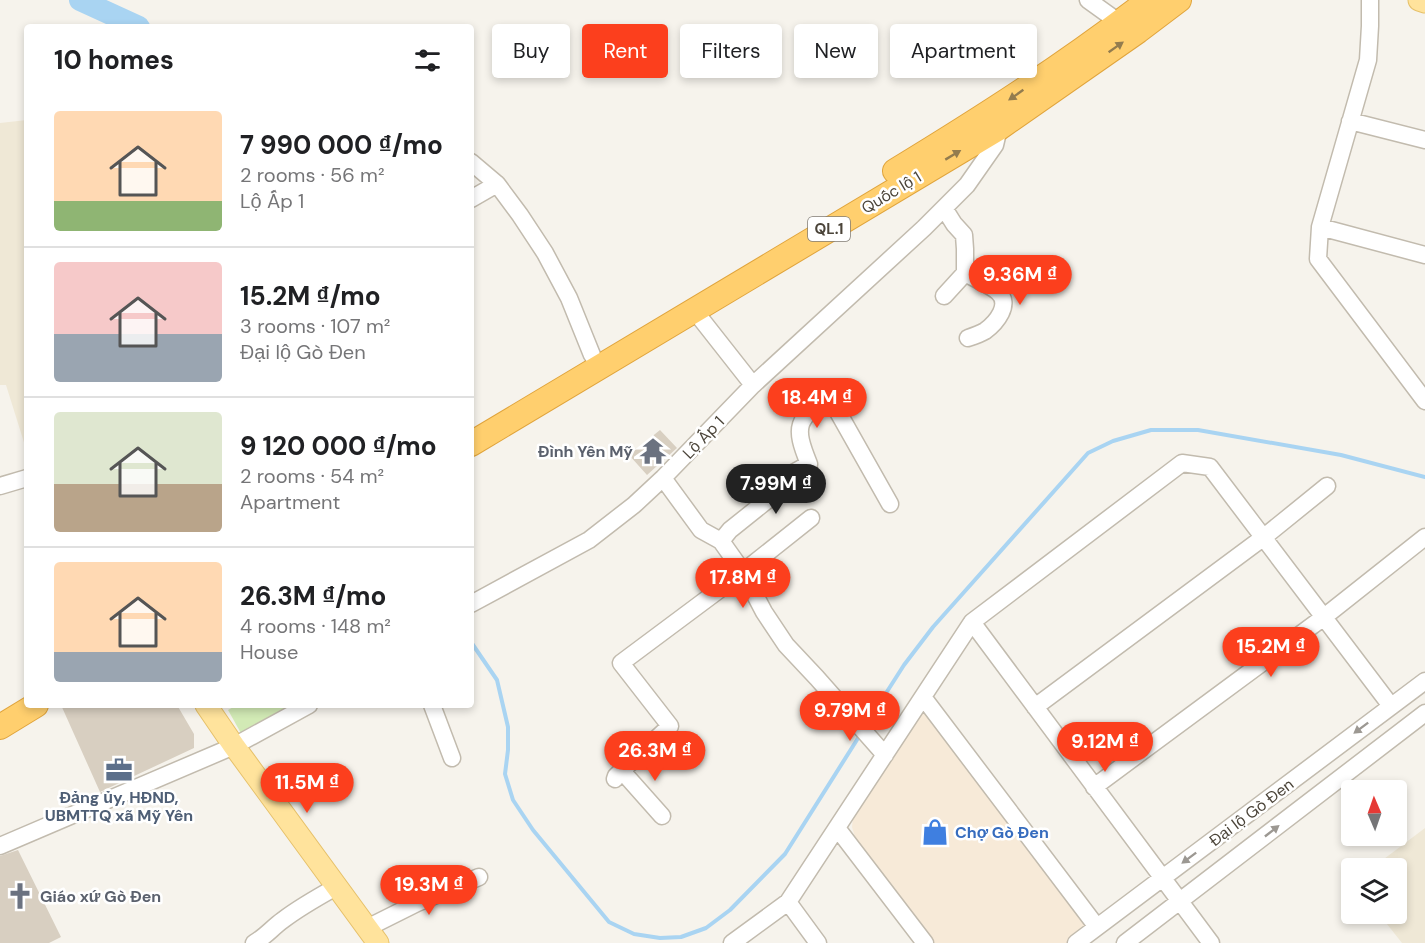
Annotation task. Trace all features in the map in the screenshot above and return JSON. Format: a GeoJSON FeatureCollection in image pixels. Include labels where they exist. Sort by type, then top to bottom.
{"type":"FeatureCollection","features":[{"type":"Feature","properties":{"kind":"highway","name":"Quốc lộ 1"},"geometry":{"type":"LineString","coordinates":[[474,426],[989,113],[1120,23],[1149,0]]}},
{"type":"Feature","properties":{"kind":"highway","name":"Quốc lộ 1"},"geometry":{"type":"LineString","coordinates":[[474,442],[999,128],[1179,0]]}},
{"type":"Feature","properties":{"kind":"highway"},"geometry":{"type":"LineString","coordinates":[[0,711],[24,697]]}},
{"type":"Feature","properties":{"kind":"highway"},"geometry":{"type":"LineString","coordinates":[[0,727],[31,708]]}},
{"type":"Feature","properties":{"kind":"main road"},"geometry":{"type":"LineString","coordinates":[[1419,0],[1425,2]]}},
{"type":"Feature","properties":{"kind":"main road"},"geometry":{"type":"LineString","coordinates":[[213,708],[234,746],[373,936]]}},
{"type":"Feature","properties":{"kind":"street"},"geometry":{"type":"LineString","coordinates":[[1088,0],[1120,23]]}},
{"type":"Feature","properties":{"kind":"street"},"geometry":{"type":"LineString","coordinates":[[1370,0],[1368,60],[1320,227],[1318,259],[1424,398]]}},
{"type":"Feature","properties":{"kind":"street"},"geometry":{"type":"LineString","coordinates":[[1350,122],[1425,140]]}},
{"type":"Feature","properties":{"kind":"street","name":"Lộ Ấp 1"},"geometry":{"type":"LineString","coordinates":[[474,602],[590,540],[634,505],[753,385],[916,236],[967,185],[995,145],[999,128]]}},
{"type":"Feature","properties":{"kind":"street"},"geometry":{"type":"LineString","coordinates":[[474,165],[497,184],[545,254],[569,298],[592,355]]}},
{"type":"Feature","properties":{"kind":"street"},"geometry":{"type":"LineString","coordinates":[[474,197],[497,184]]}},
{"type":"Feature","properties":{"kind":"street"},"geometry":{"type":"LineString","coordinates":[[944,208],[964,235],[965,249],[965,273],[944,296]]}},
{"type":"Feature","properties":{"kind":"street"},"geometry":{"type":"LineString","coordinates":[[1320,227],[1425,255]]}},
{"type":"Feature","properties":{"kind":"street"},"geometry":{"type":"LineString","coordinates":[[981,282],[998,265]]}},
{"type":"Feature","properties":{"kind":"street"},"geometry":{"type":"LineString","coordinates":[[965,273],[999,292],[1003,299],[1000,316],[986,330],[968,338]]}},
{"type":"Feature","properties":{"kind":"street"},"geometry":{"type":"LineString","coordinates":[[694,310],[753,385]]}},
{"type":"Feature","properties":{"kind":"street"},"geometry":{"type":"LineString","coordinates":[[721,541],[730,530],[780,490],[784,478],[809,464],[799,431],[800,423],[809,411],[829,396],[890,504]]}},
{"type":"Feature","properties":{"kind":"street"},"geometry":{"type":"LineString","coordinates":[[732,943],[788,902],[837,828],[880,749],[923,697],[972,622],[1182,463],[1210,466],[1391,706]]}},
{"type":"Feature","properties":{"kind":"street"},"geometry":{"type":"LineString","coordinates":[[663,478],[701,530],[721,541],[744,572],[764,612],[786,645],[880,749]]}},
{"type":"Feature","properties":{"kind":"street"},"geometry":{"type":"LineString","coordinates":[[0,486],[24,479]]}},
{"type":"Feature","properties":{"kind":"street"},"geometry":{"type":"LineString","coordinates":[[1035,707],[1264,537],[1327,486]]}},
{"type":"Feature","properties":{"kind":"street"},"geometry":{"type":"LineString","coordinates":[[662,816],[619,775],[670,726],[621,663],[744,572],[811,518]]}},
{"type":"Feature","properties":{"kind":"street"},"geometry":{"type":"LineString","coordinates":[[1094,787],[1324,617],[1425,537]]}},
{"type":"Feature","properties":{"kind":"street"},"geometry":{"type":"LineString","coordinates":[[972,622],[1211,943]]}},
{"type":"Feature","properties":{"kind":"street","name":"Đại lộ Gò Đen"},"geometry":{"type":"LineString","coordinates":[[1076,943],[1425,681]]}},
{"type":"Feature","properties":{"kind":"street"},"geometry":{"type":"LineString","coordinates":[[923,697],[1097,927]]}},
{"type":"Feature","properties":{"kind":"street"},"geometry":{"type":"LineString","coordinates":[[0,846],[234,746],[304,708]]}},
{"type":"Feature","properties":{"kind":"street"},"geometry":{"type":"LineString","coordinates":[[433,708],[452,758]]}},
{"type":"Feature","properties":{"kind":"street","name":"Đại lộ Gò Đen"},"geometry":{"type":"LineString","coordinates":[[1125,943],[1425,713]]}},
{"type":"Feature","properties":{"kind":"street"},"geometry":{"type":"LineString","coordinates":[[837,828],[925,943]]}},
{"type":"Feature","properties":{"kind":"street"},"geometry":{"type":"LineString","coordinates":[[373,936],[417,903],[479,877]]}},
{"type":"Feature","properties":{"kind":"street"},"geometry":{"type":"LineString","coordinates":[[254,943],[303,905],[336,887]]}},
{"type":"Feature","properties":{"kind":"street"},"geometry":{"type":"LineString","coordinates":[[788,902],[818,943]]}},
{"type":"Feature","properties":{"kind":"shaded area"},"geometry":{"type":"Polygon","coordinates":[[[24,120],[24,442],[6,385],[0,385],[0,123],[24,120]]]}},
{"type":"Feature","properties":{"kind":"shaded area","name":"Chợ Gò Đen"},"geometry":{"type":"Polygon","coordinates":[[[922,713],[930,716],[1089,927],[1067,943],[933,943],[855,837],[852,827],[853,817],[916,715],[922,713]]]}},
{"type":"Feature","properties":{"kind":"shaded area"},"geometry":{"type":"Polygon","coordinates":[[[1425,828],[1425,943],[1402,943],[1387,924],[1407,924],[1407,858],[1385,858],[1401,846],[1407,846],[1407,842],[1425,828]]]}},
{"type":"Feature","properties":{"kind":"green space"},"geometry":{"type":"Polygon","coordinates":[[[232,708],[298,708],[242,735],[228,710],[232,708]]]}},
{"type":"Feature","properties":{"kind":"building","name":"Đình Yên Mỹ"},"geometry":{"type":"Polygon","coordinates":[[[660,430],[677,448],[647,475],[629,455],[660,430]]]}},
{"type":"Feature","properties":{"kind":"building","name":"Đảng ủy, HĐND, UBMTTQ xã Mỹ Yên"},"geometry":{"type":"Polygon","coordinates":[[[62,708],[179,708],[194,734],[194,748],[100,792],[62,708]]]}},
{"type":"Feature","properties":{"kind":"building","name":"Giáo xứ Gò Đen"},"geometry":{"type":"Polygon","coordinates":[[[18,850],[61,937],[49,943],[0,943],[0,856],[18,850]]]}},
{"type":"Feature","properties":{"kind":"waterway"},"geometry":{"type":"LineString","coordinates":[[80,0],[132,24]]}},
{"type":"Feature","properties":{"kind":"waterway"},"geometry":{"type":"LineString","coordinates":[[865,726],[904,665],[933,627],[1088,453],[1113,441],[1151,430],[1198,430],[1341,455],[1425,477]]}},
{"type":"Feature","properties":{"kind":"waterway"},"geometry":{"type":"LineString","coordinates":[[474,646],[497,680],[508,727],[505,774],[513,800],[533,830],[609,922],[634,934],[660,938],[681,937],[706,928],[730,910],[785,854],[860,735]]}},
{"type":"Feature","properties":{"kind":"place","name":"Đình Yên Mỹ"},"geometry":{"type":"Point","coordinates":[653,451]}},
{"type":"Feature","properties":{"kind":"place","name":"Đảng ủy, HĐND, UBMTTQ xã Mỹ Yên"},"geometry":{"type":"Point","coordinates":[119,770]}},
{"type":"Feature","properties":{"kind":"place","name":"Chợ Gò Đen"},"geometry":{"type":"Point","coordinates":[935,832]}},
{"type":"Feature","properties":{"kind":"place","name":"Giáo xứ Gò Đen"},"geometry":{"type":"Point","coordinates":[20,896]}}]}
